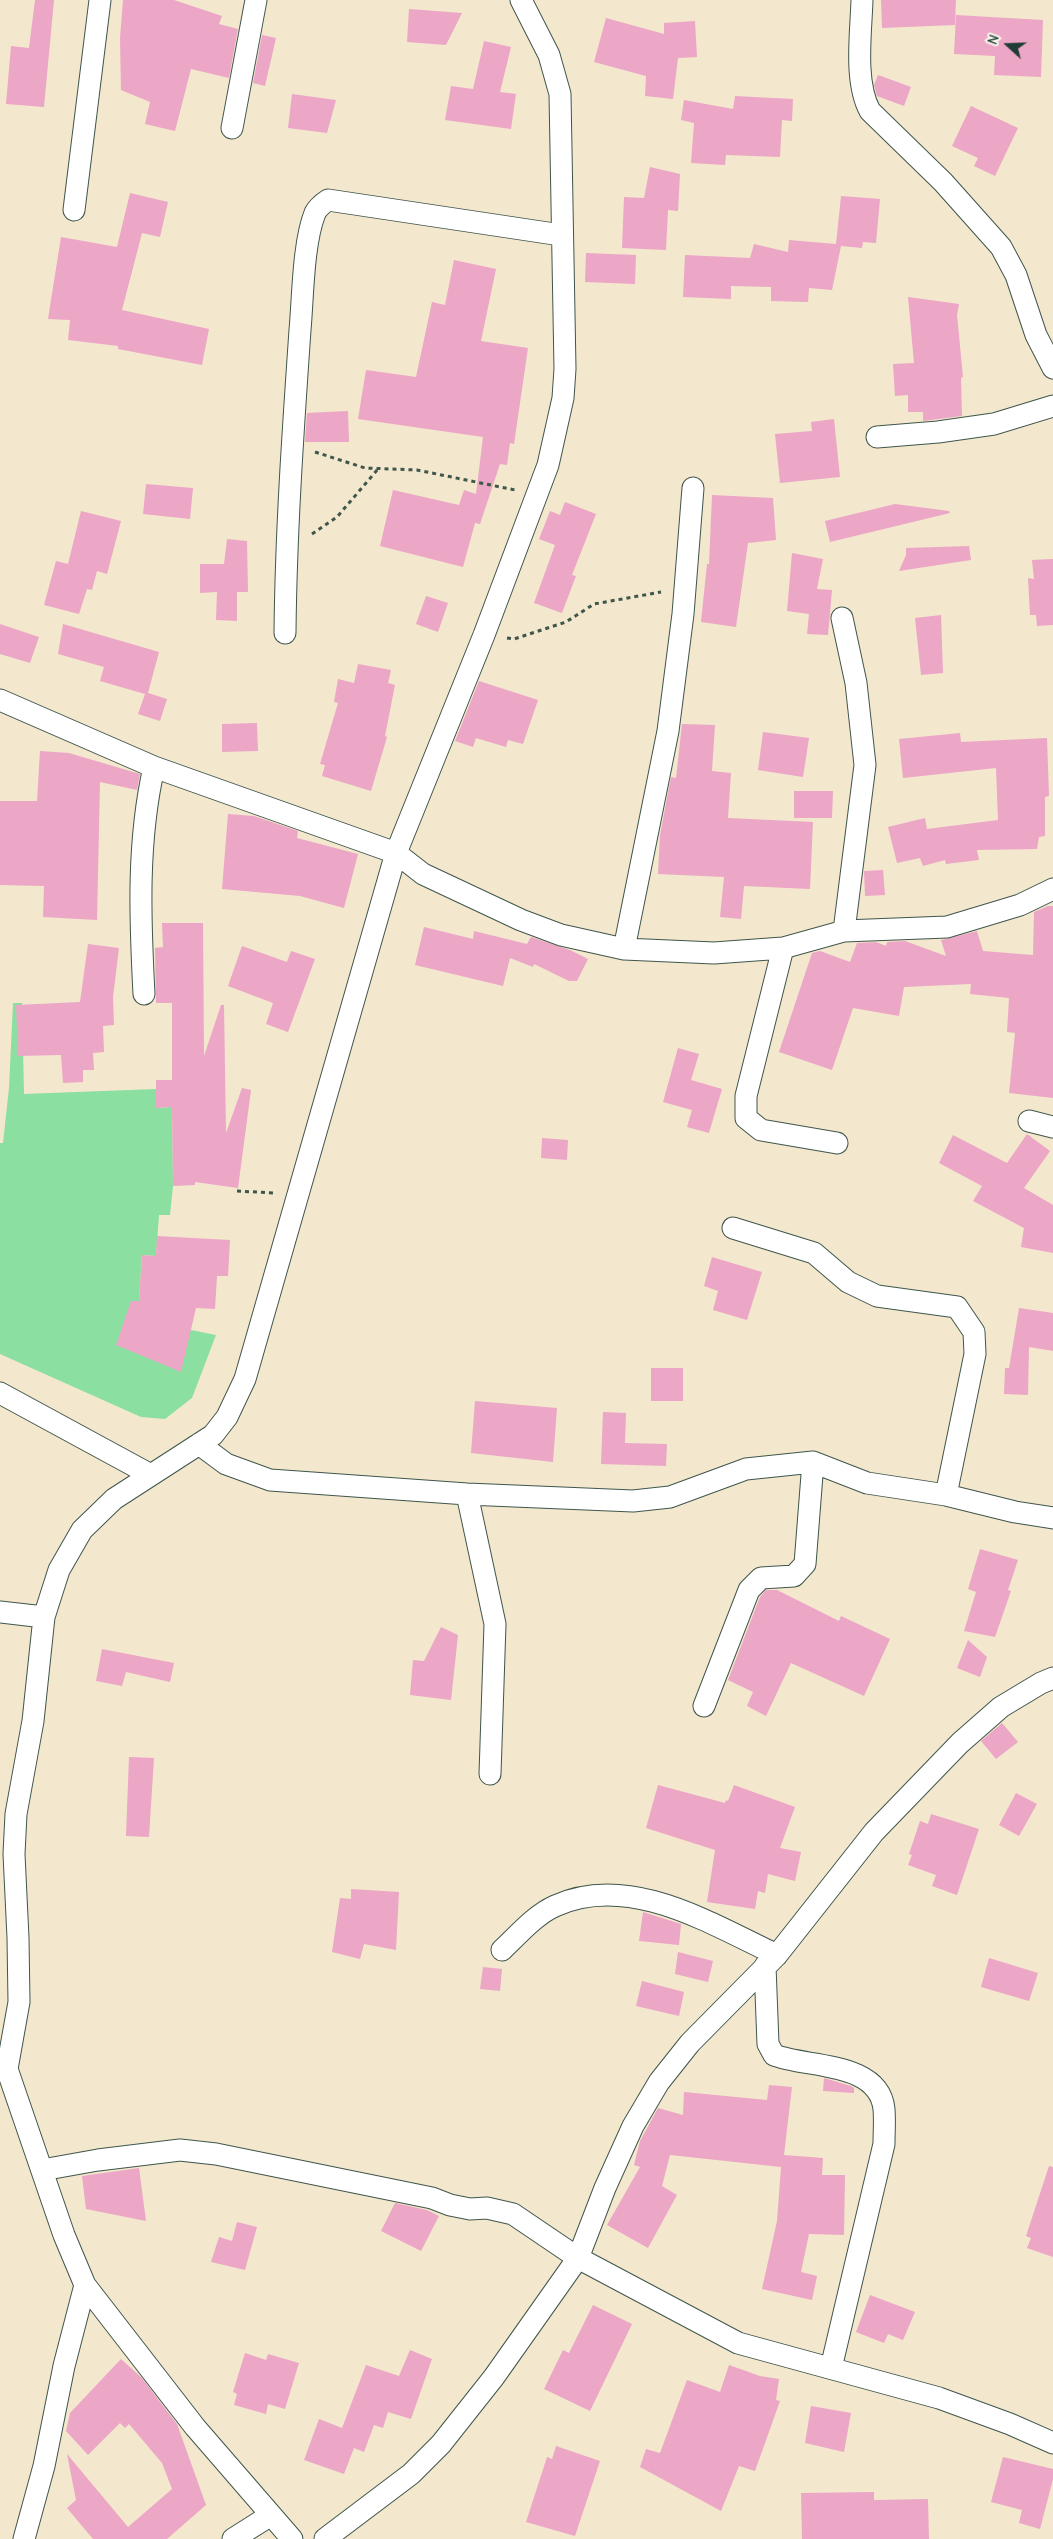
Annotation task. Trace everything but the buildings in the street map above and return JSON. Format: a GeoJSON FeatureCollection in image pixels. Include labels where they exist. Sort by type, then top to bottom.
{"type":"FeatureCollection","features":[{"type":"Feature","properties":{"kind":"street"},"geometry":{"type":"LineString","coordinates":[[74,210],[100,0]]}},
{"type":"Feature","properties":{"kind":"street"},"geometry":{"type":"LineString","coordinates":[[232,128],[256,0]]}},
{"type":"Feature","properties":{"kind":"street"},"geometry":{"type":"LineString","coordinates":[[292,2539],[196,2427],[85,2285],[64,2235],[42,2170],[3,2071],[19,2002],[14,1854],[8,1817],[33,1721],[44,1617],[59,1570],[82,1530],[114,1499],[212,1435],[227,1417],[244,1379],[299,1195],[396,853],[484,635],[548,465],[563,398],[565,369],[561,235],[560,94],[549,55],[521,0]]}},
{"type":"Feature","properties":{"kind":"street"},"geometry":{"type":"LineString","coordinates":[[862,0],[861,77],[863,99],[870,111],[943,182],[1001,247],[1016,275],[1036,335],[1053,368]]}},
{"type":"Feature","properties":{"kind":"street"},"geometry":{"type":"LineString","coordinates":[[285,633],[291,447],[308,243],[315,214],[319,206],[328,200],[561,235]]}},
{"type":"Feature","properties":{"kind":"street"},"geometry":{"type":"LineString","coordinates":[[877,437],[938,432],[994,424],[1053,406]]}},
{"type":"Feature","properties":{"kind":"street"},"geometry":{"type":"LineString","coordinates":[[624,949],[668,730],[686,592],[693,488]]}},
{"type":"Feature","properties":{"kind":"street"},"geometry":{"type":"LineString","coordinates":[[842,618],[856,683],[865,765],[844,931]]}},
{"type":"Feature","properties":{"kind":"street"},"geometry":{"type":"LineString","coordinates":[[0,700],[154,767],[396,853],[423,874],[521,920],[561,935],[624,949],[714,953],[783,948],[844,931],[947,927],[1020,905],[1053,889]]}},
{"type":"Feature","properties":{"kind":"street"},"geometry":{"type":"LineString","coordinates":[[144,994],[140,911],[143,835],[146,800],[154,767]]}},
{"type":"Feature","properties":{"kind":"street"},"geometry":{"type":"LineString","coordinates":[[783,948],[746,1096],[746,1118],[761,1130],[837,1143]]}},
{"type":"Feature","properties":{"kind":"street"},"geometry":{"type":"LineString","coordinates":[[1029,1122],[1053,1127]]}},
{"type":"Feature","properties":{"kind":"street"},"geometry":{"type":"LineString","coordinates":[[733,1228],[814,1253],[848,1282],[877,1296],[957,1307],[974,1332],[975,1354],[946,1495]]}},
{"type":"Feature","properties":{"kind":"street"},"geometry":{"type":"LineString","coordinates":[[0,1393],[152,1475]]}},
{"type":"Feature","properties":{"kind":"street"},"geometry":{"type":"LineString","coordinates":[[199,1444],[226,1464],[270,1480],[467,1494],[632,1501],[670,1497],[746,1469],[812,1462],[867,1483],[946,1495],[1015,1512],[1053,1518]]}},
{"type":"Feature","properties":{"kind":"street"},"geometry":{"type":"LineString","coordinates":[[704,1706],[749,1590],[761,1578],[794,1576],[805,1564],[812,1462]]}},
{"type":"Feature","properties":{"kind":"street"},"geometry":{"type":"LineString","coordinates":[[467,1494],[495,1624],[490,1774]]}},
{"type":"Feature","properties":{"kind":"street"},"geometry":{"type":"LineString","coordinates":[[0,1612],[44,1617]]}},
{"type":"Feature","properties":{"kind":"street"},"geometry":{"type":"LineString","coordinates":[[325,2539],[388,2492],[441,2444],[494,2378],[578,2258],[605,2188],[629,2134],[659,2082],[690,2043],[771,1960],[874,1832],[960,1742],[1001,1707],[1053,1678]]}},
{"type":"Feature","properties":{"kind":"street"},"geometry":{"type":"LineString","coordinates":[[502,1950],[554,1906],[586,1896],[620,1896],[674,1907],[771,1960]]}},
{"type":"Feature","properties":{"kind":"street"},"geometry":{"type":"LineString","coordinates":[[771,1960],[768,2044],[774,2054],[783,2058],[851,2071],[867,2080],[880,2095],[884,2108],[884,2144],[831,2368]]}},
{"type":"Feature","properties":{"kind":"street"},"geometry":{"type":"LineString","coordinates":[[42,2170],[98,2160],[180,2150],[216,2154],[432,2198],[450,2205],[470,2209],[487,2208],[513,2214],[578,2258],[738,2342],[939,2398],[1010,2424],[1053,2443]]}},
{"type":"Feature","properties":{"kind":"street"},"geometry":{"type":"LineString","coordinates":[[24,2539],[44,2466],[64,2366],[85,2285]]}},
{"type":"Feature","properties":{"kind":"street"},"geometry":{"type":"LineString","coordinates":[[233,2539],[271,2515]]}},
{"type":"Feature","properties":{"kind":"path"},"geometry":{"type":"LineString","coordinates":[[291,447],[365,468],[417,470],[537,494]]}},
{"type":"Feature","properties":{"kind":"path"},"geometry":{"type":"LineString","coordinates":[[287,547],[331,522],[378,469]]}},
{"type":"Feature","properties":{"kind":"path"},"geometry":{"type":"LineString","coordinates":[[484,635],[514,639],[566,622],[594,604],[654,592],[686,592]]}},
{"type":"Feature","properties":{"kind":"path"},"geometry":{"type":"LineString","coordinates":[[237,1191],[299,1195]]}},
{"type":"Feature","properties":{"kind":"green space"},"geometry":{"type":"Polygon","coordinates":[[[13,1003],[22,1003],[24,1094],[156,1089],[156,1108],[172,1107],[173,1186],[170,1215],[159,1215],[156,1256],[142,1255],[139,1301],[191,1330],[216,1335],[192,1398],[165,1419],[141,1417],[0,1354],[0,1143],[3,1143],[9,1088],[13,1003]]]}}]}
